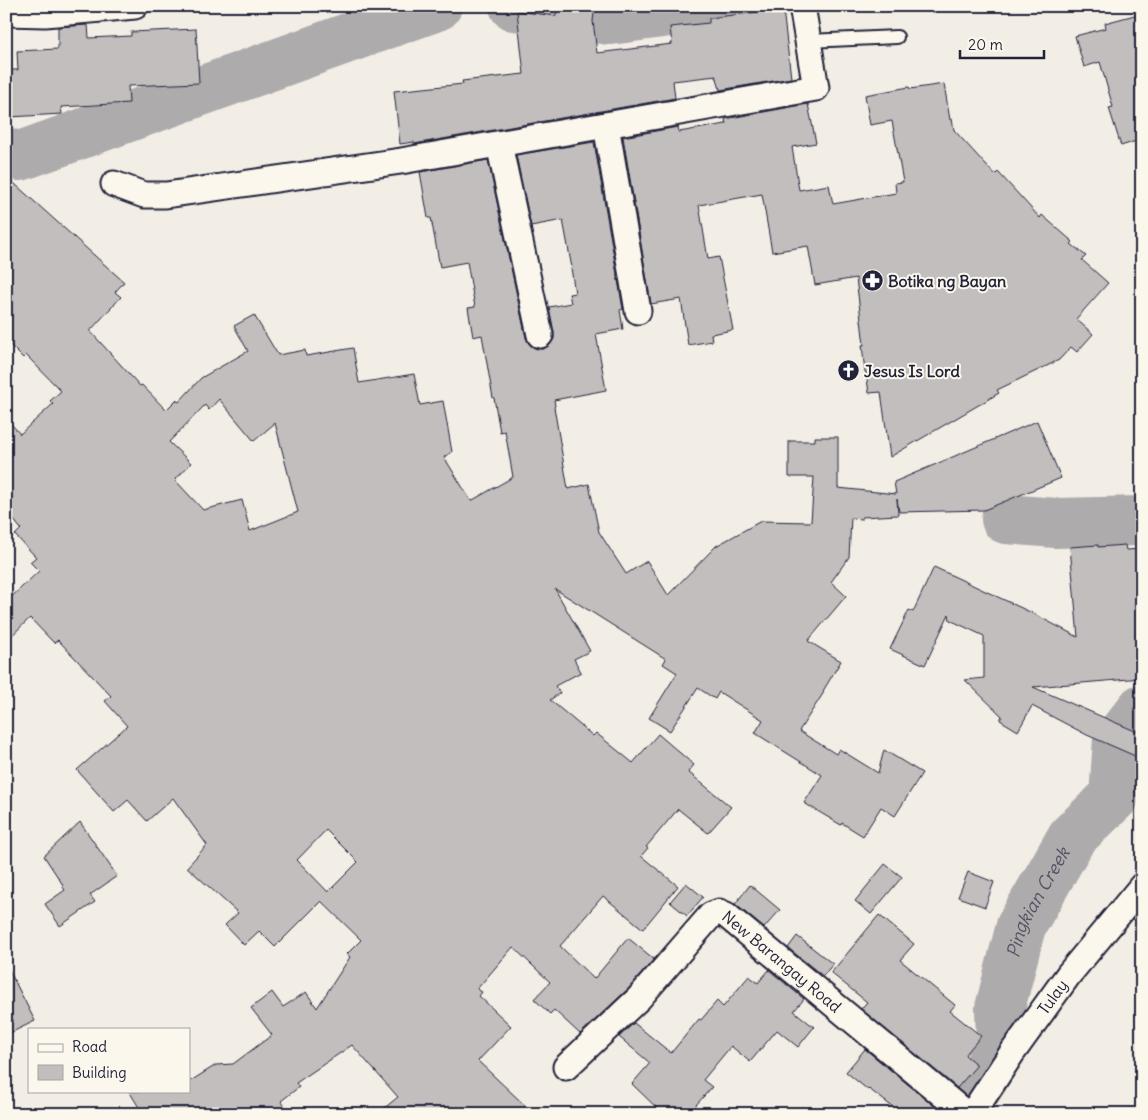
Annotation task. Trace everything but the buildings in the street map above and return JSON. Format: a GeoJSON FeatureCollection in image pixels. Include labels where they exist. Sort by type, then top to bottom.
{"type":"FeatureCollection","features":[{"type":"Feature","properties":{"kind":"street"},"geometry":{"type":"LineString","coordinates":[[6,13],[45,14],[135,6]]}},
{"type":"Feature","properties":{"kind":"street"},"geometry":{"type":"LineString","coordinates":[[114,184],[144,195],[166,195],[401,161],[816,88],[802,6]]}},
{"type":"Feature","properties":{"kind":"street"},"geometry":{"type":"LineString","coordinates":[[606,125],[638,312]]}},
{"type":"Feature","properties":{"kind":"street"},"geometry":{"type":"LineString","coordinates":[[500,144],[540,335]]}},
{"type":"Feature","properties":{"kind":"street","name":"Tulay"},"geometry":{"type":"LineString","coordinates":[[966,1113],[1012,1053],[1068,974],[1142,886]]}},
{"type":"Feature","properties":{"kind":"street","name":"New Barangay Road"},"geometry":{"type":"LineString","coordinates":[[566,1067],[639,998],[711,915],[719,912],[726,915],[966,1113]]}},
{"type":"Feature","properties":{"kind":"lane"},"geometry":{"type":"LineString","coordinates":[[808,41],[897,37]]}},
{"type":"Feature","properties":{"kind":"waterway"},"geometry":{"type":"LineString","coordinates":[[6,153],[20,156],[437,6]]}},
{"type":"Feature","properties":{"kind":"waterway"},"geometry":{"type":"LineString","coordinates":[[514,6],[610,20],[714,6]]}},
{"type":"Feature","properties":{"kind":"waterway","name":"Pingkian Creek"},"geometry":{"type":"LineString","coordinates":[[1006,519],[1056,523],[1142,521]]}},
{"type":"Feature","properties":{"kind":"waterway","name":"Pingkian Creek"},"geometry":{"type":"LineString","coordinates":[[960,1114],[984,1078],[1001,1043],[1000,1008],[1021,926],[1072,837],[1114,797],[1118,739],[1142,709]]}},
{"type":"Feature","properties":{"kind":"place","name":"Botika ng Bayan"},"geometry":{"type":"Point","coordinates":[872,281]}},
{"type":"Feature","properties":{"kind":"place","name":"Jesus Is Lord"},"geometry":{"type":"Point","coordinates":[848,371]}}]}
